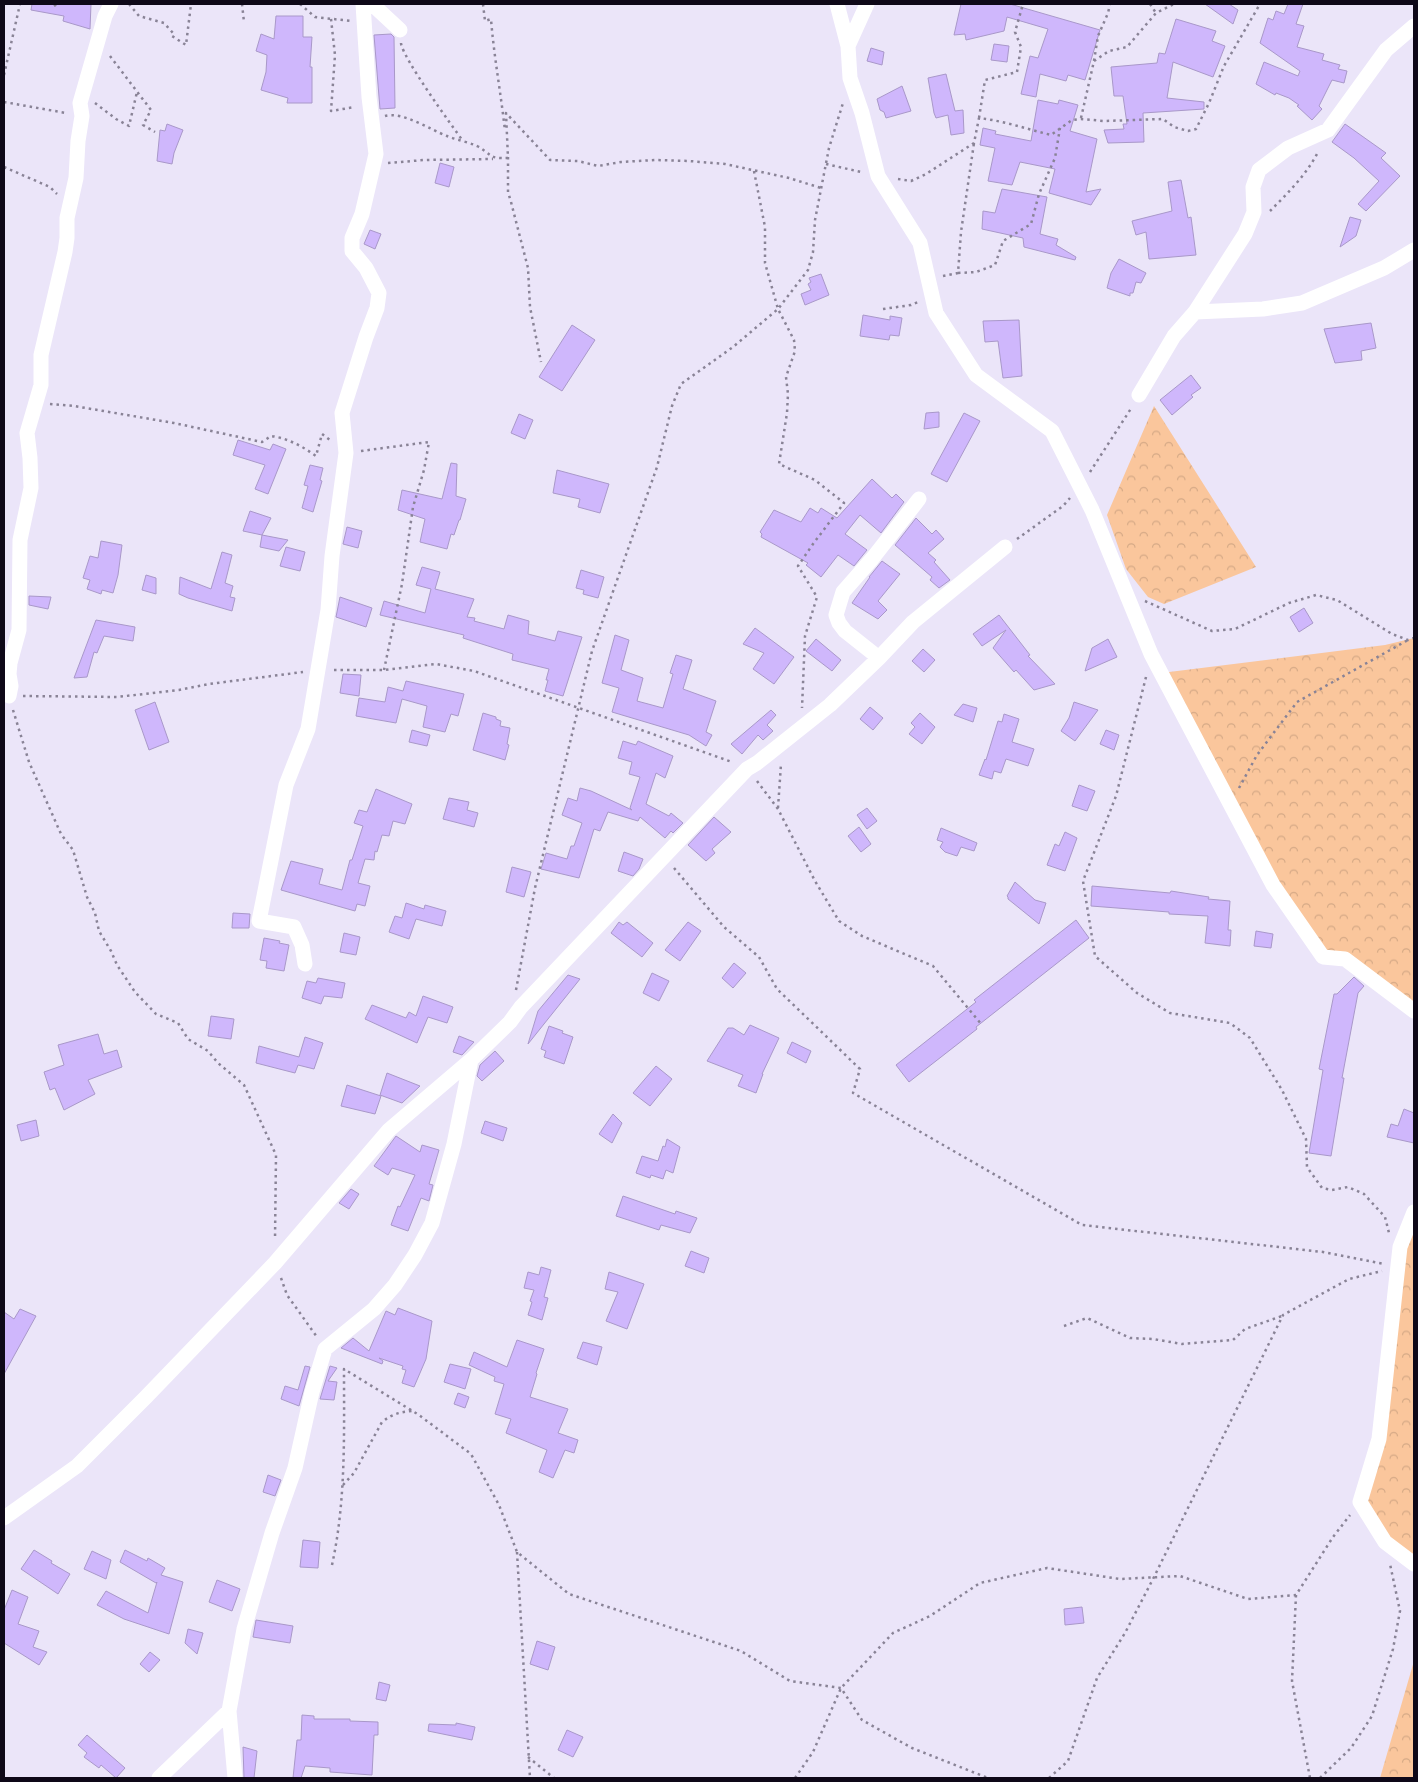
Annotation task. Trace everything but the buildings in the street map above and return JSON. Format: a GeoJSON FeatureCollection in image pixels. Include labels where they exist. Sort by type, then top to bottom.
{"type":"FeatureCollection","features":[{"type":"Feature","properties":{"kind":"street"},"geometry":{"type":"LineString","coordinates":[[9,696],[11,686],[10,663],[19,630],[20,540],[31,488],[27,433],[41,385],[41,354],[65,252],[67,218],[76,178],[78,141],[82,116],[80,103],[105,16],[111,4]]}},
{"type":"Feature","properties":{"kind":"street"},"geometry":{"type":"LineString","coordinates":[[305,964],[302,944],[294,927],[258,920],[286,785],[308,729],[328,610],[332,556],[346,453],[342,414],[366,337],[378,308],[379,293],[366,268],[352,251],[352,238],[362,214],[376,154],[362,4]]}},
{"type":"Feature","properties":{"kind":"street"},"geometry":{"type":"LineString","coordinates":[[372,4],[400,30]]}},
{"type":"Feature","properties":{"kind":"street"},"geometry":{"type":"LineString","coordinates":[[837,4],[848,46],[850,78],[862,114],[878,176],[920,243],[936,313],[976,375],[1052,431],[1092,510],[1152,654],[1273,885],[1323,957],[1346,960],[1414,1011]]}},
{"type":"Feature","properties":{"kind":"street"},"geometry":{"type":"LineString","coordinates":[[848,46],[867,4]]}},
{"type":"Feature","properties":{"kind":"street"},"geometry":{"type":"LineString","coordinates":[[1138,395],[1174,336],[1195,312],[1245,234],[1254,212],[1253,187],[1259,170],[1288,148],[1328,130],[1386,50],[1414,26]]}},
{"type":"Feature","properties":{"kind":"street"},"geometry":{"type":"LineString","coordinates":[[1195,312],[1263,310],[1302,302],[1384,268],[1414,250]]}},
{"type":"Feature","properties":{"kind":"street"},"geometry":{"type":"LineString","coordinates":[[879,658],[845,631],[836,615],[843,592],[872,559],[919,499]]}},
{"type":"Feature","properties":{"kind":"street"},"geometry":{"type":"LineString","coordinates":[[4,1518],[77,1466],[146,1397],[275,1263],[389,1130],[471,1060],[510,1022],[521,1007],[747,768],[758,763],[830,704],[879,658],[913,622],[1006,548]]}},
{"type":"Feature","properties":{"kind":"street"},"geometry":{"type":"LineString","coordinates":[[236,1778],[229,1711],[244,1629],[272,1533],[295,1468],[312,1392],[325,1349],[374,1308],[395,1285],[415,1255],[432,1223],[454,1144],[471,1060]]}},
{"type":"Feature","properties":{"kind":"street"},"geometry":{"type":"LineString","coordinates":[[1414,1212],[1400,1247],[1379,1439],[1360,1502],[1385,1542],[1414,1564]]}},
{"type":"Feature","properties":{"kind":"street"},"geometry":{"type":"LineString","coordinates":[[159,1778],[229,1711]]}},
{"type":"Feature","properties":{"kind":"path"},"geometry":{"type":"LineString","coordinates":[[4,75],[20,4]]}},
{"type":"Feature","properties":{"kind":"path"},"geometry":{"type":"LineString","coordinates":[[129,4],[139,16],[164,23],[173,33],[172,36],[186,45],[190,4]]}},
{"type":"Feature","properties":{"kind":"path"},"geometry":{"type":"LineString","coordinates":[[242,4],[244,22]]}},
{"type":"Feature","properties":{"kind":"path"},"geometry":{"type":"LineString","coordinates":[[300,4],[315,17],[354,21],[362,24],[365,29]]}},
{"type":"Feature","properties":{"kind":"path"},"geometry":{"type":"LineString","coordinates":[[483,4],[485,21],[491,19],[493,50],[500,85],[508,158]]}},
{"type":"Feature","properties":{"kind":"path"},"geometry":{"type":"LineString","coordinates":[[958,273],[961,232],[985,80],[1017,72],[1021,47],[1015,32],[1023,4]]}},
{"type":"Feature","properties":{"kind":"path"},"geometry":{"type":"LineString","coordinates":[[1081,119],[1098,36],[1110,4]]}},
{"type":"Feature","properties":{"kind":"path"},"geometry":{"type":"LineString","coordinates":[[1150,4],[1156,13]]}},
{"type":"Feature","properties":{"kind":"path"},"geometry":{"type":"LineString","coordinates":[[1094,61],[1109,51],[1127,48],[1156,13],[1174,4]]}},
{"type":"Feature","properties":{"kind":"path"},"geometry":{"type":"LineString","coordinates":[[979,118],[1001,121],[1052,135],[1072,120],[1081,119],[1104,121],[1163,119],[1174,127],[1188,131],[1196,128],[1209,103],[1224,66],[1260,4]]}},
{"type":"Feature","properties":{"kind":"path"},"geometry":{"type":"LineString","coordinates":[[331,19],[335,55],[331,110],[391,115],[412,121],[477,146],[494,159]]}},
{"type":"Feature","properties":{"kind":"path"},"geometry":{"type":"LineString","coordinates":[[400,30],[401,48],[464,142]]}},
{"type":"Feature","properties":{"kind":"path"},"geometry":{"type":"LineString","coordinates":[[98,41],[151,110],[143,125],[155,132]]}},
{"type":"Feature","properties":{"kind":"path"},"geometry":{"type":"LineString","coordinates":[[515,995],[535,888],[592,651],[657,468],[672,406],[681,384],[733,347],[778,309],[808,270],[813,252],[815,220],[829,148],[850,78]]}},
{"type":"Feature","properties":{"kind":"path"},"geometry":{"type":"LineString","coordinates":[[84,91],[100,108],[116,120],[129,126],[137,92]]}},
{"type":"Feature","properties":{"kind":"path"},"geometry":{"type":"LineString","coordinates":[[4,102],[82,116]]}},
{"type":"Feature","properties":{"kind":"path"},"geometry":{"type":"LineString","coordinates":[[540,362],[530,307],[528,268],[508,192],[506,113],[550,160],[578,161],[598,166],[621,162],[689,160],[725,164],[789,178],[821,188]]}},
{"type":"Feature","properties":{"kind":"path"},"geometry":{"type":"LineString","coordinates":[[929,279],[958,273],[976,272],[995,265],[1002,241],[1031,224],[1040,194],[1055,158],[1060,128]]}},
{"type":"Feature","properties":{"kind":"path"},"geometry":{"type":"LineString","coordinates":[[1266,214],[1281,200],[1313,163],[1328,130]]}},
{"type":"Feature","properties":{"kind":"path"},"geometry":{"type":"LineString","coordinates":[[826,164],[878,176],[911,181],[926,174],[974,143]]}},
{"type":"Feature","properties":{"kind":"path"},"geometry":{"type":"LineString","coordinates":[[374,163],[508,158]]}},
{"type":"Feature","properties":{"kind":"path"},"geometry":{"type":"LineString","coordinates":[[4,167],[50,187],[70,204]]}},
{"type":"Feature","properties":{"kind":"path"},"geometry":{"type":"LineString","coordinates":[[754,171],[765,227],[765,263],[778,309],[794,340],[795,351],[786,376],[788,394],[787,413],[779,464],[815,480],[844,503],[812,544],[798,566],[817,597],[805,636],[802,709],[805,724]]}},
{"type":"Feature","properties":{"kind":"path"},"geometry":{"type":"LineString","coordinates":[[883,309],[911,305],[933,294]]}},
{"type":"Feature","properties":{"kind":"path"},"geometry":{"type":"LineString","coordinates":[[36,401],[174,423],[262,442],[271,436],[283,438],[293,444],[302,446],[316,456],[322,434],[346,453],[429,442],[424,470],[413,507],[402,584],[384,670]]}},
{"type":"Feature","properties":{"kind":"path"},"geometry":{"type":"LineString","coordinates":[[1126,594],[1212,631],[1235,629],[1289,603],[1316,595],[1337,600],[1392,634],[1408,640]]}},
{"type":"Feature","properties":{"kind":"path"},"geometry":{"type":"LineString","coordinates":[[1230,806],[1257,754],[1297,702],[1414,638]]}},
{"type":"Feature","properties":{"kind":"path"},"geometry":{"type":"LineString","coordinates":[[1152,654],[1116,796],[1083,881],[1095,956],[1137,993],[1170,1013],[1230,1023],[1250,1038],[1282,1090],[1306,1139],[1307,1167],[1322,1188],[1332,1190],[1348,1187],[1364,1194],[1385,1217],[1390,1241]]}},
{"type":"Feature","properties":{"kind":"path"},"geometry":{"type":"LineString","coordinates":[[325,1349],[287,1294],[275,1263],[276,1155],[244,1085],[218,1063],[208,1051],[188,1039],[178,1023],[156,1014],[136,992],[117,965],[112,951],[99,931],[73,850],[60,834],[29,762],[9,696],[117,697],[318,670],[384,670],[436,664],[474,671],[747,768],[778,810],[839,921],[862,936],[933,966],[982,1025]]}},
{"type":"Feature","properties":{"kind":"path"},"geometry":{"type":"LineString","coordinates":[[778,810],[784,741]]}},
{"type":"Feature","properties":{"kind":"path"},"geometry":{"type":"LineString","coordinates":[[664,856],[724,927],[759,957],[777,989],[860,1069],[853,1093],[1082,1225],[1323,1252],[1398,1266]]}},
{"type":"Feature","properties":{"kind":"path"},"geometry":{"type":"LineString","coordinates":[[1064,1326],[1087,1318],[1130,1338],[1153,1339],[1182,1344],[1232,1340],[1245,1329],[1283,1315],[1349,1279],[1398,1266]]}},
{"type":"Feature","properties":{"kind":"path"},"geometry":{"type":"LineString","coordinates":[[1049,1778],[1068,1761],[1097,1678],[1125,1633],[1154,1577],[1283,1315]]}},
{"type":"Feature","properties":{"kind":"path"},"geometry":{"type":"LineString","coordinates":[[332,1565],[338,1536],[344,1454],[344,1369],[413,1411],[471,1454],[500,1504],[517,1552],[530,1778]]}},
{"type":"Feature","properties":{"kind":"path"},"geometry":{"type":"LineString","coordinates":[[342,1486],[354,1473],[382,1422],[389,1416],[400,1412],[413,1411]]}},
{"type":"Feature","properties":{"kind":"path"},"geometry":{"type":"LineString","coordinates":[[1310,1778],[1292,1681],[1296,1595],[1333,1537],[1360,1502]]}},
{"type":"Feature","properties":{"kind":"path"},"geometry":{"type":"LineString","coordinates":[[1320,1778],[1351,1748],[1372,1716],[1393,1649],[1400,1611],[1385,1542]]}},
{"type":"Feature","properties":{"kind":"path"},"geometry":{"type":"LineString","coordinates":[[517,1552],[569,1594],[741,1651],[790,1681],[842,1688]]}},
{"type":"Feature","properties":{"kind":"path"},"geometry":{"type":"LineString","coordinates":[[795,1778],[813,1752],[842,1688],[892,1633],[930,1616],[980,1583],[1047,1568],[1120,1579],[1180,1576],[1248,1599],[1296,1595]]}},
{"type":"Feature","properties":{"kind":"path"},"geometry":{"type":"LineString","coordinates":[[842,1688],[862,1720],[912,1748],[988,1778]]}},
{"type":"Feature","properties":{"kind":"path"},"geometry":{"type":"LineString","coordinates":[[528,1757],[554,1778]]}},
{"type":"Feature","properties":{"kind":"green space"},"geometry":{"type":"Polygon","coordinates":[[[1154,406],[1256,567],[1164,604],[1148,597],[1126,569],[1107,515],[1154,406]]]}},
{"type":"Feature","properties":{"kind":"green space"},"geometry":{"type":"Polygon","coordinates":[[[1414,638],[1414,1011],[1346,960],[1323,957],[1273,885],[1161,673],[1385,645],[1414,638]]]}},
{"type":"Feature","properties":{"kind":"green space"},"geometry":{"type":"Polygon","coordinates":[[[1414,1217],[1414,1557],[1385,1542],[1360,1502],[1379,1439],[1400,1247],[1414,1217]]]}},
{"type":"Feature","properties":{"kind":"green space"},"geometry":{"type":"Polygon","coordinates":[[[1414,1661],[1414,1778],[1380,1778],[1414,1661]]]}}]}
